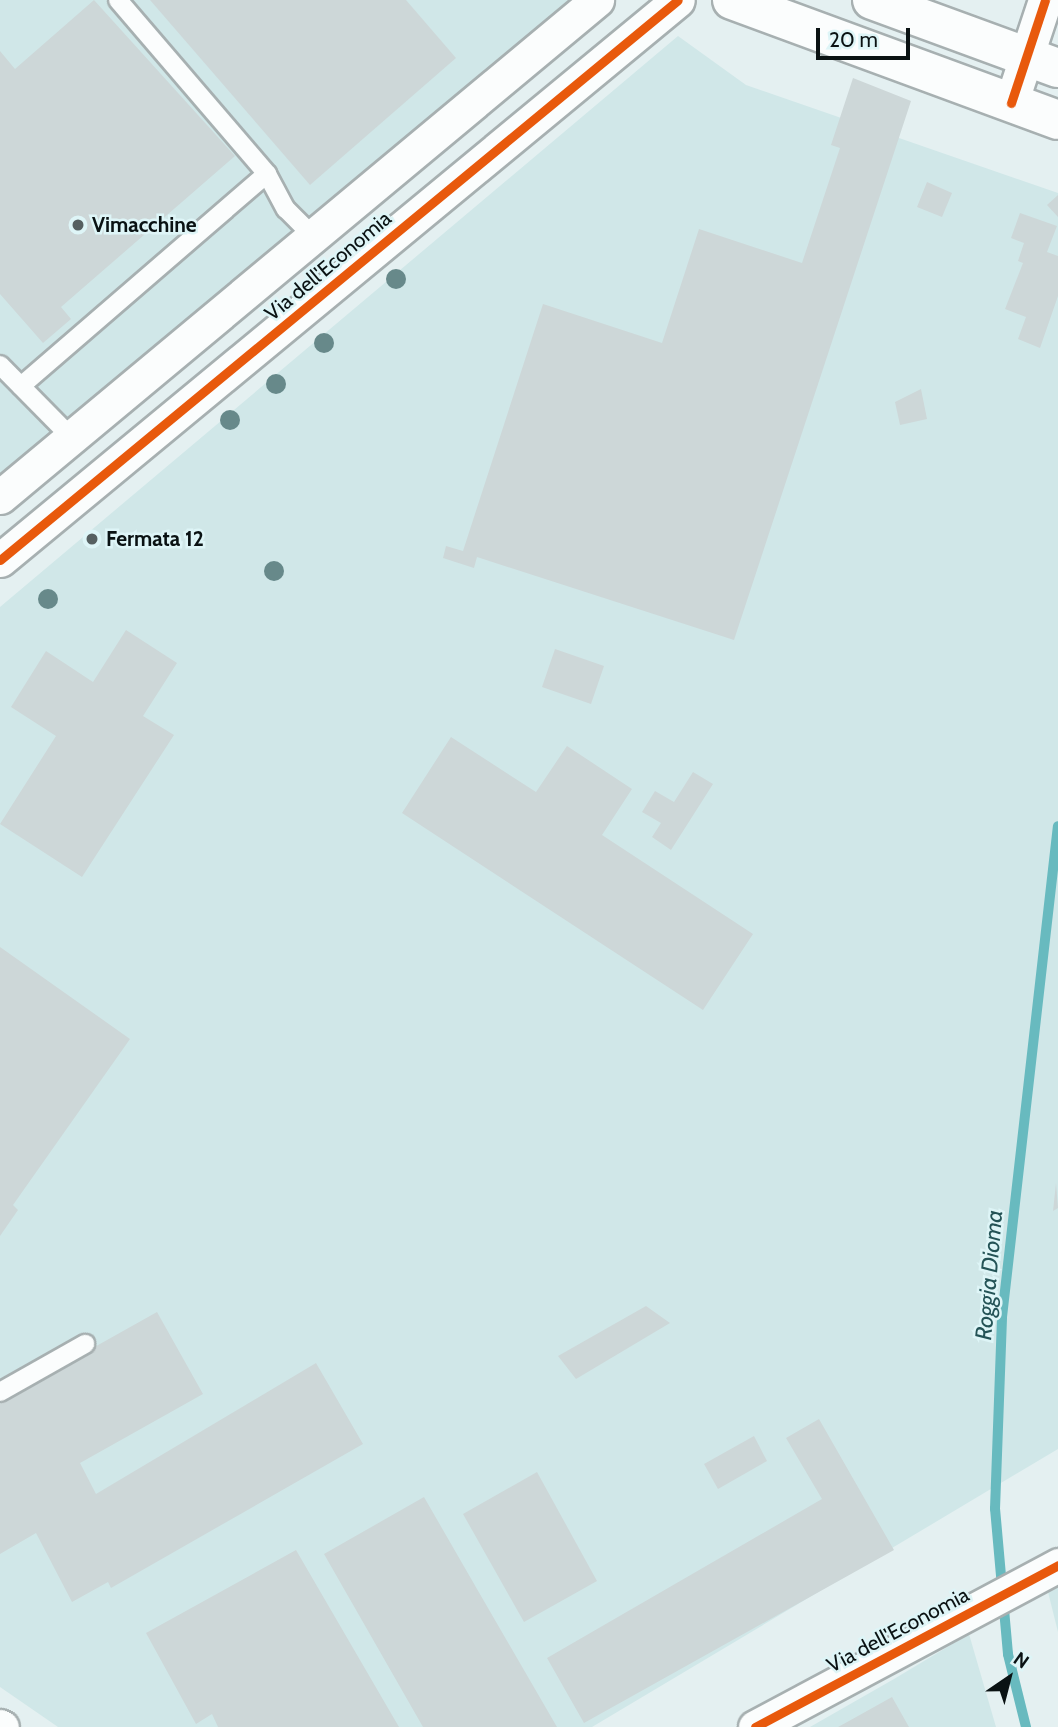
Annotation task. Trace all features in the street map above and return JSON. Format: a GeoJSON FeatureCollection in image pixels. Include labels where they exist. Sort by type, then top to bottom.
{"type":"FeatureCollection","features":[{"type":"Feature","properties":{"kind":"main road"},"geometry":{"type":"LineString","coordinates":[[732,0],[1058,120]]}},
{"type":"Feature","properties":{"kind":"main road"},"geometry":{"type":"LineString","coordinates":[[872,0],[1042,62]]}},
{"type":"Feature","properties":{"kind":"street","name":"Via dell'Economia"},"geometry":{"type":"LineString","coordinates":[[0,498],[597,0]]}},
{"type":"Feature","properties":{"kind":"street","name":"Via dell'Economia"},"geometry":{"type":"LineString","coordinates":[[0,560],[678,0]]}},
{"type":"Feature","properties":{"kind":"street"},"geometry":{"type":"LineString","coordinates":[[1011,103],[1042,62],[1045,0]]}},
{"type":"Feature","properties":{"kind":"street","name":"Via dell'Economia"},"geometry":{"type":"LineString","coordinates":[[755,1727],[1058,1564]]}},
{"type":"Feature","properties":{"kind":"lane"},"geometry":{"type":"LineString","coordinates":[[118,0],[267,174],[286,209],[314,237]]}},
{"type":"Feature","properties":{"kind":"lane"},"geometry":{"type":"LineString","coordinates":[[21,386],[267,174]]}},
{"type":"Feature","properties":{"kind":"lane"},"geometry":{"type":"LineString","coordinates":[[0,365],[72,438]]}},
{"type":"Feature","properties":{"kind":"lane"},"geometry":{"type":"LineString","coordinates":[[0,1392],[85,1344]]}},
{"type":"Feature","properties":{"kind":"shaded area"},"geometry":{"type":"Polygon","coordinates":[[[0,0],[576,0],[0,474],[0,0]]]}},
{"type":"Feature","properties":{"kind":"shaded area"},"geometry":{"type":"Polygon","coordinates":[[[678,36],[746,85],[1058,193],[1058,1449],[592,1727],[58,1727],[0,1687],[0,607],[678,36]]]}},
{"type":"Feature","properties":{"kind":"shaded area"},"geometry":{"type":"Polygon","coordinates":[[[1058,1586],[1058,1632],[1048,1592],[1058,1586]]]}},
{"type":"Feature","properties":{"kind":"shaded area"},"geometry":{"type":"Polygon","coordinates":[[[969,1634],[996,1727],[810,1727],[894,1679],[969,1634]]]}},
{"type":"Feature","properties":{"kind":"building","name":"Vimacchine"},"geometry":{"type":"Polygon","coordinates":[[[94,0],[235,156],[61,307],[71,319],[43,343],[0,294],[0,51],[15,69],[94,0]]]}},
{"type":"Feature","properties":{"kind":"building"},"geometry":{"type":"Polygon","coordinates":[[[150,0],[406,0],[456,58],[310,185],[150,0]]]}},
{"type":"Feature","properties":{"kind":"building"},"geometry":{"type":"Polygon","coordinates":[[[853,78],[911,101],[734,640],[477,557],[474,568],[443,558],[446,546],[463,551],[543,304],[662,343],[699,229],[802,263],[840,148],[831,145],[853,78]]]}},
{"type":"Feature","properties":{"kind":"building"},"geometry":{"type":"Polygon","coordinates":[[[927,182],[952,193],[942,217],[917,207],[927,182]]]}},
{"type":"Feature","properties":{"kind":"building"},"geometry":{"type":"Polygon","coordinates":[[[1058,195],[1058,217],[1047,205],[1058,195]]]}},
{"type":"Feature","properties":{"kind":"building"},"geometry":{"type":"Polygon","coordinates":[[[1020,213],[1057,226],[1047,252],[1058,256],[1058,296],[1040,348],[1018,339],[1026,317],[1005,309],[1023,263],[1018,261],[1024,243],[1011,238],[1020,213]]]}},
{"type":"Feature","properties":{"kind":"building"},"geometry":{"type":"Polygon","coordinates":[[[921,389],[927,419],[900,425],[895,402],[921,389]]]}},
{"type":"Feature","properties":{"kind":"building"},"geometry":{"type":"Polygon","coordinates":[[[126,630],[177,663],[143,716],[174,735],[82,877],[0,824],[56,736],[11,707],[46,651],[93,682],[126,630]]]}},
{"type":"Feature","properties":{"kind":"building"},"geometry":{"type":"Polygon","coordinates":[[[555,649],[604,666],[591,704],[542,687],[555,649]]]}},
{"type":"Feature","properties":{"kind":"building"},"geometry":{"type":"Polygon","coordinates":[[[451,737],[536,792],[567,746],[632,789],[602,835],[753,934],[703,1010],[402,813],[451,737]]]}},
{"type":"Feature","properties":{"kind":"building"},"geometry":{"type":"Polygon","coordinates":[[[693,772],[713,784],[671,850],[652,837],[661,823],[642,812],[655,791],[674,802],[693,772]]]}},
{"type":"Feature","properties":{"kind":"building"},"geometry":{"type":"Polygon","coordinates":[[[0,947],[130,1039],[13,1205],[18,1210],[0,1236],[0,947]]]}},
{"type":"Feature","properties":{"kind":"building"},"geometry":{"type":"Polygon","coordinates":[[[1056,1183],[1058,1208],[1053,1211],[1056,1183]]]}},
{"type":"Feature","properties":{"kind":"building"},"geometry":{"type":"Polygon","coordinates":[[[646,1306],[670,1323],[576,1379],[558,1356],[646,1306]]]}},
{"type":"Feature","properties":{"kind":"building"},"geometry":{"type":"Polygon","coordinates":[[[157,1312],[203,1394],[80,1463],[96,1494],[316,1363],[363,1444],[111,1588],[108,1582],[72,1602],[36,1533],[0,1554],[0,1400],[157,1312]]]}},
{"type":"Feature","properties":{"kind":"building"},"geometry":{"type":"Polygon","coordinates":[[[819,1419],[894,1550],[584,1723],[547,1658],[822,1499],[786,1438],[819,1419]]]}},
{"type":"Feature","properties":{"kind":"building"},"geometry":{"type":"Polygon","coordinates":[[[754,1436],[767,1461],[718,1489],[704,1464],[754,1436]]]}},
{"type":"Feature","properties":{"kind":"building"},"geometry":{"type":"Polygon","coordinates":[[[537,1472],[597,1581],[524,1622],[463,1514],[537,1472]]]}},
{"type":"Feature","properties":{"kind":"building"},"geometry":{"type":"Polygon","coordinates":[[[424,1497],[557,1727],[423,1727],[324,1554],[424,1497]]]}},
{"type":"Feature","properties":{"kind":"building"},"geometry":{"type":"Polygon","coordinates":[[[296,1550],[399,1727],[218,1727],[212,1714],[196,1724],[146,1633],[296,1550]]]}},
{"type":"Feature","properties":{"kind":"building"},"geometry":{"type":"Polygon","coordinates":[[[892,1697],[909,1727],[838,1727],[849,1721],[892,1697]]]}},
{"type":"Feature","properties":{"kind":"waterway","name":"Roggia Dioma"},"geometry":{"type":"LineString","coordinates":[[1026,1727],[1008,1654],[995,1509],[1002,1317],[1058,826]]}},
{"type":"Feature","properties":{"kind":"cycle path"},"geometry":{"type":"LineString","coordinates":[[0,560],[678,0]]}},
{"type":"Feature","properties":{"kind":"cycle path"},"geometry":{"type":"LineString","coordinates":[[1011,103],[1045,0]]}},
{"type":"Feature","properties":{"kind":"cycle path"},"geometry":{"type":"LineString","coordinates":[[755,1727],[1058,1565]]}},
{"type":"Feature","properties":{"kind":"place","name":"Vimacchine"},"geometry":{"type":"Point","coordinates":[78,225]}},
{"type":"Feature","properties":{"kind":"place","name":"Fermata 12"},"geometry":{"type":"Point","coordinates":[92,539]}}]}
